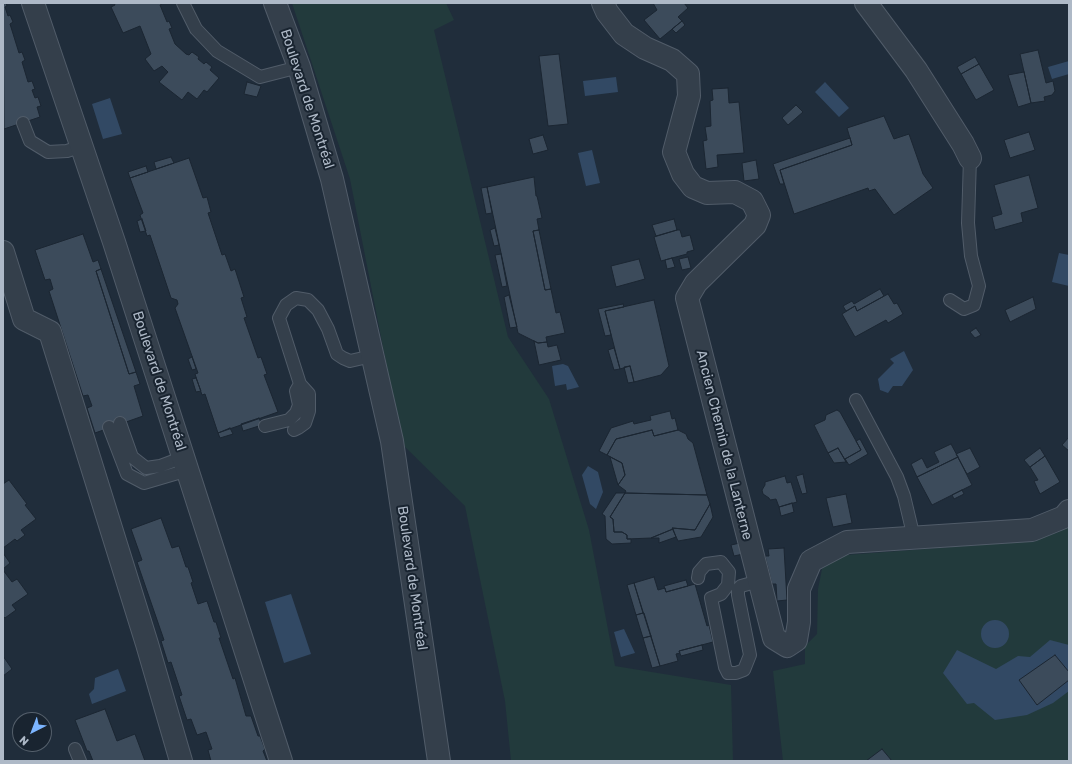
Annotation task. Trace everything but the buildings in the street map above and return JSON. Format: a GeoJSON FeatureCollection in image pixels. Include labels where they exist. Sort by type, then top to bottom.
{"type":"FeatureCollection","features":[{"type":"Feature","properties":{"kind":"street","name":"Boulevard de Montréal"},"geometry":{"type":"LineString","coordinates":[[33,3],[82,146],[186,463],[281,761]]}},
{"type":"Feature","properties":{"kind":"street","name":"Boulevard de Montréal"},"geometry":{"type":"LineString","coordinates":[[275,3],[299,67],[332,178],[392,441],[439,761]]}},
{"type":"Feature","properties":{"kind":"street","name":"Ancien Chemin de la Lanterne"},"geometry":{"type":"LineString","coordinates":[[603,3],[607,12],[624,34],[644,48],[672,60],[688,74],[689,96],[674,152],[682,174],[693,188],[707,193],[735,192],[752,201],[758,215],[755,225],[696,283],[687,298],[774,638],[787,646],[796,640],[799,622],[799,589],[811,561],[847,542],[1032,530],[1064,517],[1069,511]]}},
{"type":"Feature","properties":{"kind":"street"},"geometry":{"type":"LineString","coordinates":[[866,3],[916,70],[963,144],[970,158]]}},
{"type":"Feature","properties":{"kind":"street"},"geometry":{"type":"LineString","coordinates":[[3,252],[24,319],[50,332],[145,637],[181,761]]}},
{"type":"Feature","properties":{"kind":"lane"},"geometry":{"type":"LineString","coordinates":[[183,3],[196,29],[217,51],[260,77],[299,67]]}},
{"type":"Feature","properties":{"kind":"lane"},"geometry":{"type":"LineString","coordinates":[[23,123],[30,141],[48,152],[67,151],[82,146]]}},
{"type":"Feature","properties":{"kind":"lane"},"geometry":{"type":"LineString","coordinates":[[950,300],[964,309],[974,305],[979,286],[971,256],[969,230],[970,158]]}},
{"type":"Feature","properties":{"kind":"lane"},"geometry":{"type":"LineString","coordinates":[[294,430],[305,422],[309,411],[309,394],[300,384],[279,318],[286,305],[296,298],[308,300],[318,310],[328,329],[337,354],[342,358],[350,361],[372,356]]}},
{"type":"Feature","properties":{"kind":"lane"},"geometry":{"type":"LineString","coordinates":[[265,426],[289,420],[296,413],[299,405],[296,392],[300,384]]}},
{"type":"Feature","properties":{"kind":"lane"},"geometry":{"type":"LineString","coordinates":[[856,400],[896,477],[904,496],[914,538]]}},
{"type":"Feature","properties":{"kind":"lane"},"geometry":{"type":"LineString","coordinates":[[115,425],[132,457],[146,468],[186,463],[144,483],[127,474],[115,425]]}},
{"type":"Feature","properties":{"kind":"lane"},"geometry":{"type":"LineString","coordinates":[[698,578],[699,572],[706,564],[721,562],[729,572],[728,585],[721,594],[711,598],[725,667],[728,673],[736,673],[744,670],[750,655],[738,589],[742,586],[759,581]]}},
{"type":"Feature","properties":{"kind":"lane"},"geometry":{"type":"LineString","coordinates":[[75,749],[80,761]]}},
{"type":"Feature","properties":{"kind":"green space"},"geometry":{"type":"Polygon","coordinates":[[[292,3],[446,3],[454,20],[434,30],[508,337],[549,399],[589,530],[615,666],[731,685],[733,761],[511,761],[505,701],[465,506],[402,444],[350,179],[292,3]]]}},
{"type":"Feature","properties":{"kind":"green space"},"geometry":{"type":"Polygon","coordinates":[[[1069,525],[1069,761],[783,761],[773,671],[805,664],[805,646],[817,634],[818,589],[822,569],[828,563],[846,555],[1031,541],[1059,532],[1069,525]]]}},
{"type":"Feature","properties":{"kind":"water"},"geometry":{"type":"Polygon","coordinates":[[[1069,61],[1069,74],[1052,79],[1048,67],[1069,61]]]}},
{"type":"Feature","properties":{"kind":"water"},"geometry":{"type":"Polygon","coordinates":[[[616,77],[618,92],[585,96],[583,81],[616,77]]]}},
{"type":"Feature","properties":{"kind":"water"},"geometry":{"type":"Polygon","coordinates":[[[825,82],[849,108],[839,117],[815,92],[825,82]]]}},
{"type":"Feature","properties":{"kind":"water"},"geometry":{"type":"Polygon","coordinates":[[[110,98],[122,134],[103,139],[92,104],[110,98]]]}},
{"type":"Feature","properties":{"kind":"water"},"geometry":{"type":"Polygon","coordinates":[[[592,150],[600,183],[586,186],[578,153],[592,150]]]}},
{"type":"Feature","properties":{"kind":"water"},"geometry":{"type":"Polygon","coordinates":[[[1059,253],[1069,255],[1069,286],[1052,282],[1059,253]]]}},
{"type":"Feature","properties":{"kind":"water"},"geometry":{"type":"Polygon","coordinates":[[[904,351],[913,370],[902,386],[893,386],[888,393],[880,390],[878,379],[894,363],[890,359],[904,351]]]}},
{"type":"Feature","properties":{"kind":"water"},"geometry":{"type":"Polygon","coordinates":[[[563,364],[568,366],[579,387],[567,390],[566,384],[555,386],[552,366],[563,364]]]}},
{"type":"Feature","properties":{"kind":"water"},"geometry":{"type":"Polygon","coordinates":[[[588,466],[598,472],[603,492],[596,509],[590,504],[582,475],[588,466]]]}},
{"type":"Feature","properties":{"kind":"water"},"geometry":{"type":"Polygon","coordinates":[[[291,594],[311,654],[284,663],[265,602],[291,594]]]}},
{"type":"Feature","properties":{"kind":"water"},"geometry":{"type":"Polygon","coordinates":[[[995,620],[1005,624],[1009,634],[1005,644],[995,648],[985,644],[981,634],[985,624],[995,620]]]}},
{"type":"Feature","properties":{"kind":"water"},"geometry":{"type":"Polygon","coordinates":[[[624,629],[635,653],[621,657],[614,632],[624,629]]]}},
{"type":"Feature","properties":{"kind":"water"},"geometry":{"type":"Polygon","coordinates":[[[1050,640],[1069,645],[1069,691],[1053,703],[1027,715],[995,720],[974,703],[967,704],[943,673],[957,650],[996,669],[1018,656],[1030,657],[1050,640]]]}},
{"type":"Feature","properties":{"kind":"water"},"geometry":{"type":"Polygon","coordinates":[[[118,669],[126,691],[92,704],[89,694],[94,689],[95,678],[118,669]]]}}]}
